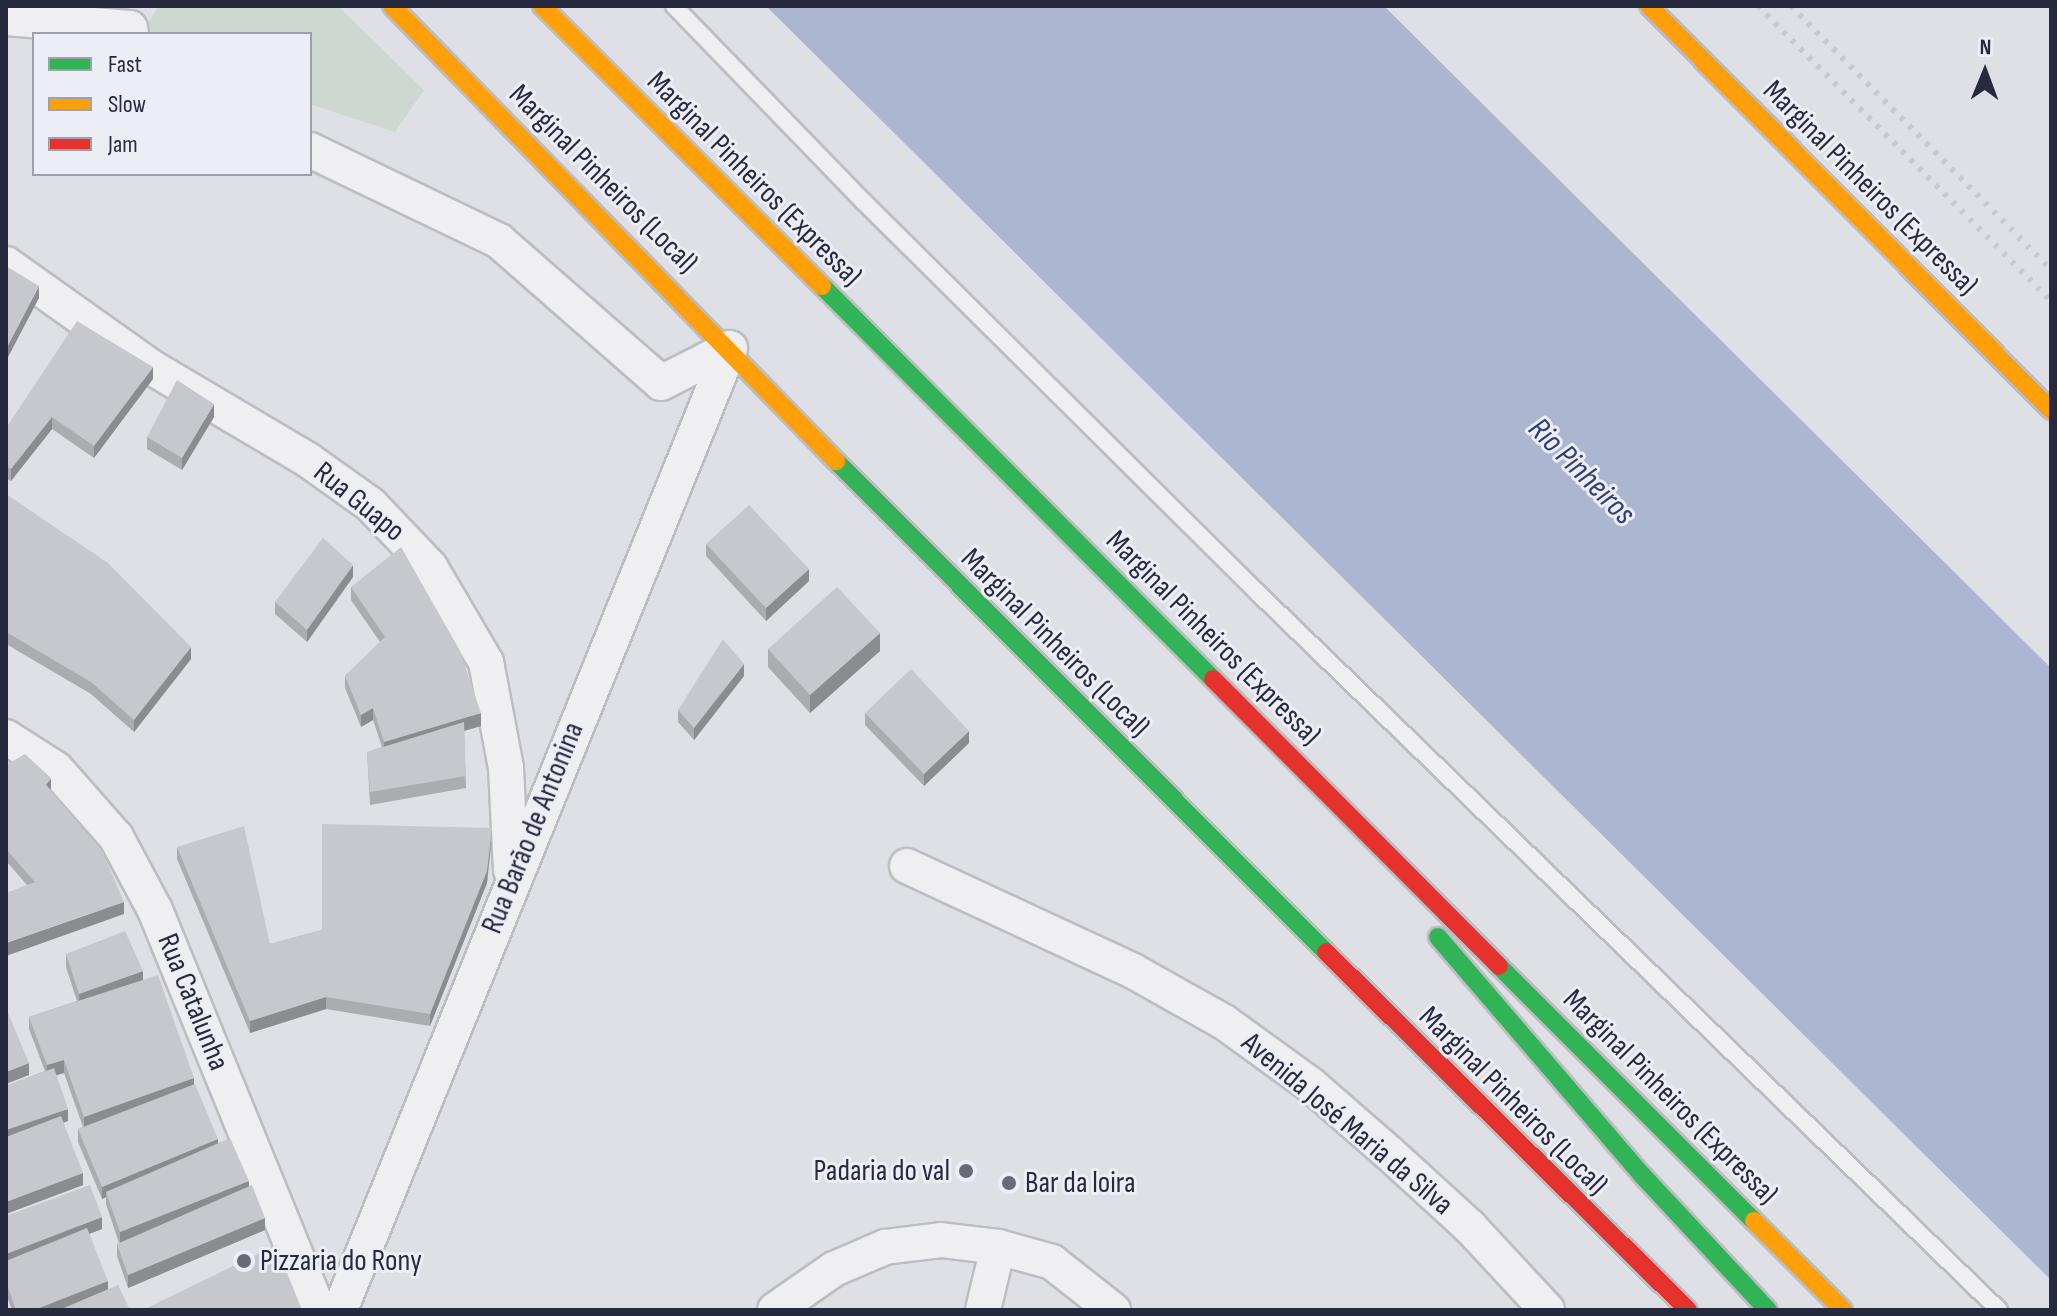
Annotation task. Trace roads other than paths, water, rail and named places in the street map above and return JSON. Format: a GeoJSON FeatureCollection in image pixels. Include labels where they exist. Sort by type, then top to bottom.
{"type":"FeatureCollection","features":[{"type":"Feature","properties":{"kind":"highway","name":"Marginal Pinheiros (Local)"},"geometry":{"type":"LineString","coordinates":[[392,6],[730,348],[995,624],[1688,1310]]}},
{"type":"Feature","properties":{"kind":"highway","name":"Marginal Pinheiros (Expressa)"},"geometry":{"type":"LineString","coordinates":[[542,6],[1843,1310]]}},
{"type":"Feature","properties":{"kind":"highway","name":"Marginal Pinheiros (Expressa)"},"geometry":{"type":"LineString","coordinates":[[1649,6],[2051,410]]}},
{"type":"Feature","properties":{"kind":"highway"},"geometry":{"type":"LineString","coordinates":[[1333,798],[1465,973],[1768,1310]]}},
{"type":"Feature","properties":{"kind":"street"},"geometry":{"type":"LineString","coordinates":[[6,18],[130,28],[131,32]]}},
{"type":"Feature","properties":{"kind":"street"},"geometry":{"type":"LineString","coordinates":[[312,151],[499,241],[661,383],[730,348]]}},
{"type":"Feature","properties":{"kind":"street","name":"Rua Guapo"},"geometry":{"type":"LineString","coordinates":[[6,264],[151,367],[308,460],[371,505],[430,567],[486,662],[506,768],[512,879]]}},
{"type":"Feature","properties":{"kind":"street","name":"Rua Barão de Antonina"},"geometry":{"type":"LineString","coordinates":[[340,1310],[512,879],[730,348]]}},
{"type":"Feature","properties":{"kind":"street","name":"Rua Catalunha"},"geometry":{"type":"LineString","coordinates":[[6,737],[56,769],[116,837],[155,910],[318,1310]]}},
{"type":"Feature","properties":{"kind":"street","name":"Avenida José Maria da Silva"},"geometry":{"type":"LineString","coordinates":[[907,866],[1133,971],[1224,1022],[1311,1085],[1389,1153],[1470,1227],[1547,1310]]}},
{"type":"Feature","properties":{"kind":"street"},"geometry":{"type":"LineString","coordinates":[[775,1310],[834,1269],[885,1247],[941,1240],[998,1247],[1052,1262],[1113,1310]]}},
{"type":"Feature","properties":{"kind":"street"},"geometry":{"type":"LineString","coordinates":[[983,1310],[998,1247]]}},
{"type":"Feature","properties":{"kind":"lane"},"geometry":{"type":"LineString","coordinates":[[674,6],[863,201],[1281,615],[1999,1310]]}},
{"type":"Feature","properties":{"kind":"water","name":"Rio Pinheiros"},"geometry":{"type":"Polygon","coordinates":[[[766,6],[1384,6],[2051,668],[2051,1280],[766,6]]]}},
{"type":"Feature","properties":{"kind":"railway"},"geometry":{"type":"LineString","coordinates":[[1758,6],[2051,301]]}},
{"type":"Feature","properties":{"kind":"railway"},"geometry":{"type":"LineString","coordinates":[[1791,6],[2051,270]]}},
{"type":"Feature","properties":{"kind":"place","name":"Padaria do val"},"geometry":{"type":"Point","coordinates":[966,1171]}},
{"type":"Feature","properties":{"kind":"place","name":"Bar da loira"},"geometry":{"type":"Point","coordinates":[1009,1183]}},
{"type":"Feature","properties":{"kind":"place","name":"Pizzaria do Rony"},"geometry":{"type":"Point","coordinates":[244,1261]}}]}
